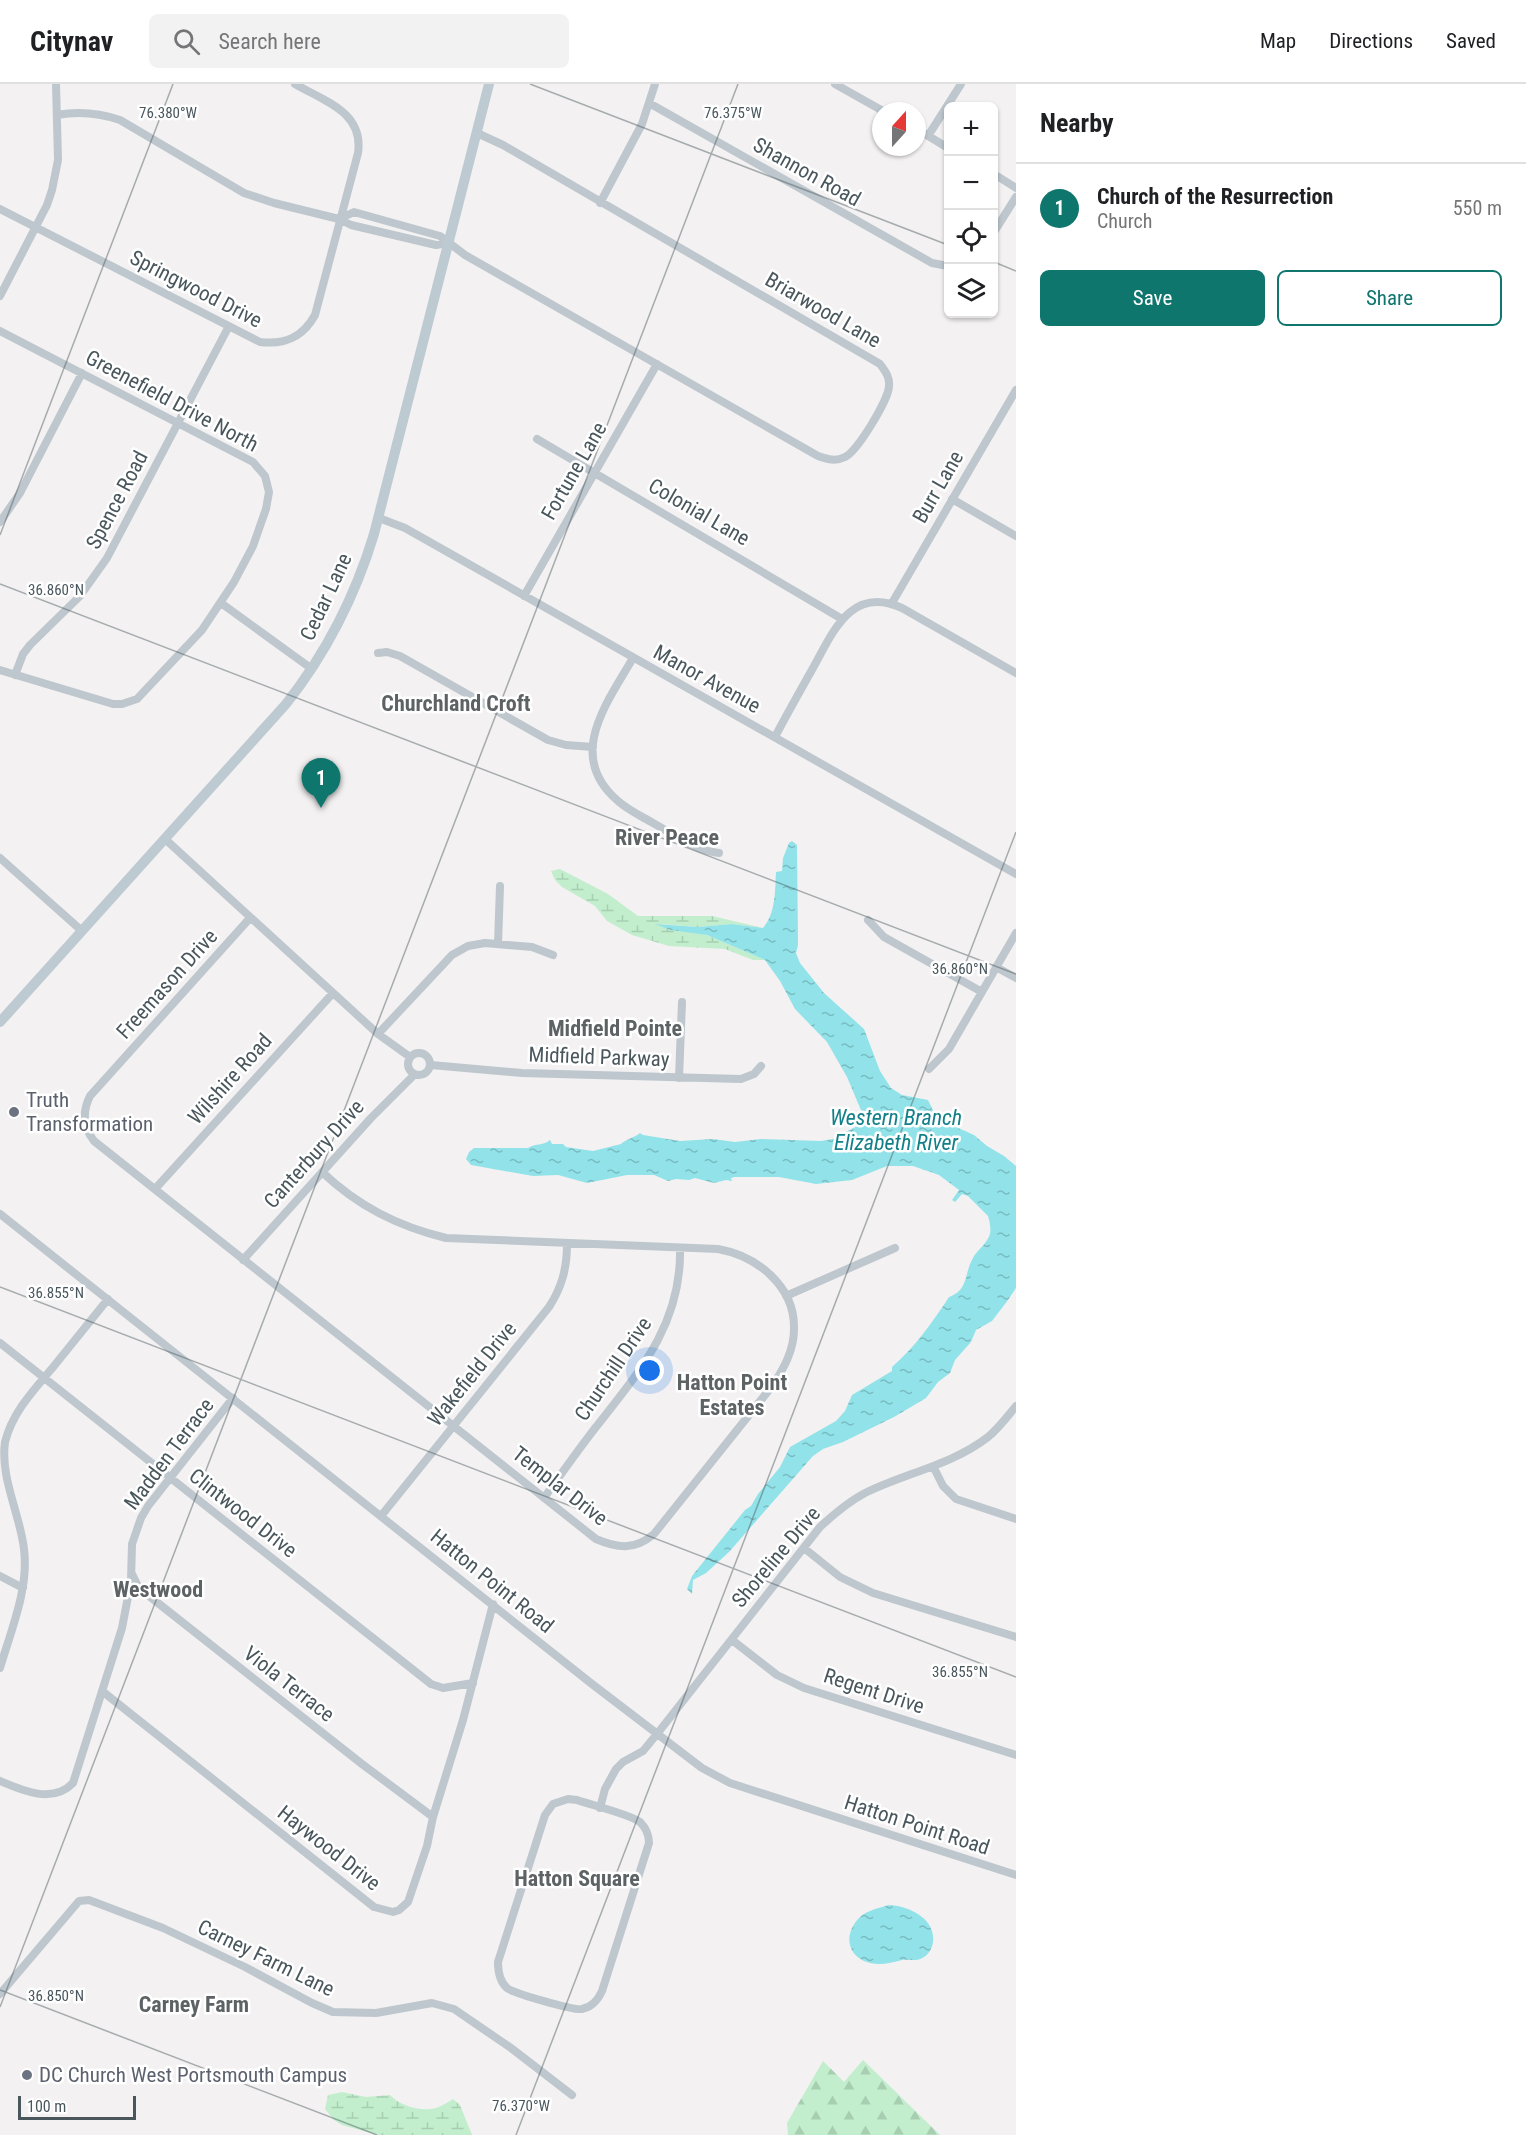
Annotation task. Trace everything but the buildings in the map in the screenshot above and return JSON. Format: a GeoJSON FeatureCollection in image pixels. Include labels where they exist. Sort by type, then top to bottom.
{"type":"FeatureCollection","features":[{"type":"Feature","properties":{"kind":"main road","name":"Cedar Lane"},"geometry":{"type":"LineString","coordinates":[[2,1016],[82,931],[286,704],[329,642],[356,587],[379,518],[489,84]]}},
{"type":"Feature","properties":{"kind":"street"},"geometry":{"type":"LineString","coordinates":[[0,296],[47,205],[56,173],[59,147],[56,84]]}},
{"type":"Feature","properties":{"kind":"street","name":"Springwood Drive"},"geometry":{"type":"LineString","coordinates":[[0,209],[260,342],[289,340],[305,330],[315,315],[358,153],[359,138],[357,129],[345,113],[295,84]]}},
{"type":"Feature","properties":{"kind":"street"},"geometry":{"type":"LineString","coordinates":[[600,202],[634,142],[655,84]]}},
{"type":"Feature","properties":{"kind":"street"},"geometry":{"type":"LineString","coordinates":[[835,84],[872,105]]}},
{"type":"Feature","properties":{"kind":"street"},"geometry":{"type":"LineString","coordinates":[[944,146],[928,136],[961,84]]}},
{"type":"Feature","properties":{"kind":"street","name":"Shannon Road"},"geometry":{"type":"LineString","coordinates":[[649,103],[932,263],[944,265]]}},
{"type":"Feature","properties":{"kind":"street","name":"Briarwood Lane"},"geometry":{"type":"LineString","coordinates":[[57,115],[83,112],[120,120],[244,193],[274,203],[339,219],[351,225],[436,245],[449,243]]}},
{"type":"Feature","properties":{"kind":"street","name":"Briarwood Lane"},"geometry":{"type":"LineString","coordinates":[[339,219],[354,212],[440,236],[465,255],[818,456],[831,460],[843,459],[853,452],[884,401],[889,384],[886,371],[880,364],[504,145],[477,133]]}},
{"type":"Feature","properties":{"kind":"street"},"geometry":{"type":"LineString","coordinates":[[998,177],[1016,188]]}},
{"type":"Feature","properties":{"kind":"street"},"geometry":{"type":"LineString","coordinates":[[998,224],[1016,197]]}},
{"type":"Feature","properties":{"kind":"street","name":"Spence Road"},"geometry":{"type":"LineString","coordinates":[[15,675],[18,664],[30,645],[80,596],[107,558],[229,326]]}},
{"type":"Feature","properties":{"kind":"street","name":"Greenefield Drive North"},"geometry":{"type":"LineString","coordinates":[[0,331],[253,462],[261,469],[268,484],[268,501],[259,531],[234,582],[202,630],[142,695],[129,702],[113,704],[0,670]]}},
{"type":"Feature","properties":{"kind":"street","name":"Fortune Lane"},"geometry":{"type":"LineString","coordinates":[[524,596],[657,364]]}},
{"type":"Feature","properties":{"kind":"street"},"geometry":{"type":"LineString","coordinates":[[0,522],[20,493],[82,373]]}},
{"type":"Feature","properties":{"kind":"street","name":"Burr Lane"},"geometry":{"type":"LineString","coordinates":[[892,603],[1016,390]]}},
{"type":"Feature","properties":{"kind":"street","name":"Colonial Lane"},"geometry":{"type":"LineString","coordinates":[[537,439],[842,619]]}},
{"type":"Feature","properties":{"kind":"street"},"geometry":{"type":"LineString","coordinates":[[952,499],[1016,536]]}},
{"type":"Feature","properties":{"kind":"street","name":"Manor Avenue"},"geometry":{"type":"LineString","coordinates":[[379,518],[405,528],[1016,874]]}},
{"type":"Feature","properties":{"kind":"street"},"geometry":{"type":"LineString","coordinates":[[775,737],[835,628],[850,611],[868,603],[882,601],[892,603],[1016,673]]}},
{"type":"Feature","properties":{"kind":"street"},"geometry":{"type":"LineString","coordinates":[[221,603],[312,669]]}},
{"type":"Feature","properties":{"kind":"street"},"geometry":{"type":"LineString","coordinates":[[378,653],[387,652],[400,656],[548,740],[566,745],[593,747]]}},
{"type":"Feature","properties":{"kind":"street"},"geometry":{"type":"LineString","coordinates":[[633,658],[596,725],[593,747],[600,778],[618,802],[695,847],[719,853]]}},
{"type":"Feature","properties":{"kind":"street"},"geometry":{"type":"LineString","coordinates":[[165,839],[378,1034],[410,1057]]}},
{"type":"Feature","properties":{"kind":"street"},"geometry":{"type":"LineString","coordinates":[[0,858],[82,931]]}},
{"type":"Feature","properties":{"kind":"street"},"geometry":{"type":"LineString","coordinates":[[498,944],[500,886]]}},
{"type":"Feature","properties":{"kind":"street","name":"Freemason Drive"},"geometry":{"type":"LineString","coordinates":[[110,1074],[250,918]]}},
{"type":"Feature","properties":{"kind":"street"},"geometry":{"type":"LineString","coordinates":[[868,920],[884,937],[982,992]]}},
{"type":"Feature","properties":{"kind":"street"},"geometry":{"type":"LineString","coordinates":[[929,1069],[949,1049],[1016,933]]}},
{"type":"Feature","properties":{"kind":"street"},"geometry":{"type":"LineString","coordinates":[[378,1034],[452,956],[468,946],[477,943],[532,946],[553,955]]}},
{"type":"Feature","properties":{"kind":"street"},"geometry":{"type":"LineString","coordinates":[[996,967],[1016,978]]}},
{"type":"Feature","properties":{"kind":"street","name":"Wilshire Road"},"geometry":{"type":"LineString","coordinates":[[154,1189],[333,993]]}},
{"type":"Feature","properties":{"kind":"street"},"geometry":{"type":"LineString","coordinates":[[679,1078],[682,1002]]}},
{"type":"Feature","properties":{"kind":"street"},"geometry":{"type":"LineString","coordinates":[[417,1053],[424,1053],[431,1065],[428,1072],[422,1076],[414,1075],[409,1070],[408,1063],[410,1057],[417,1053]]}},
{"type":"Feature","properties":{"kind":"street","name":"Midfield Parkway"},"geometry":{"type":"LineString","coordinates":[[431,1065],[522,1073],[741,1079],[754,1074],[761,1066]]}},
{"type":"Feature","properties":{"kind":"street","name":"Templar Drive"},"geometry":{"type":"LineString","coordinates":[[110,1074],[93,1093],[84,1111],[86,1127],[94,1141],[596,1539],[613,1546],[629,1547],[647,1540],[654,1534],[782,1371],[792,1344],[794,1330],[790,1308],[786,1296],[774,1277],[744,1256],[718,1249],[454,1239],[425,1233],[368,1208],[322,1172]]}},
{"type":"Feature","properties":{"kind":"street","name":"Canterbury Drive"},"geometry":{"type":"LineString","coordinates":[[243,1260],[371,1118],[414,1075]]}},
{"type":"Feature","properties":{"kind":"street","name":"Hatton Point Road"},"geometry":{"type":"LineString","coordinates":[[0,1214],[702,1768],[730,1783],[1016,1875]]}},
{"type":"Feature","properties":{"kind":"street","name":"Wakefield Drive"},"geometry":{"type":"LineString","coordinates":[[381,1516],[556,1296],[565,1272],[567,1244]]}},
{"type":"Feature","properties":{"kind":"street","name":"Churchill Drive"},"geometry":{"type":"LineString","coordinates":[[544,1497],[632,1382],[660,1338],[677,1288],[680,1248]]}},
{"type":"Feature","properties":{"kind":"street"},"geometry":{"type":"LineString","coordinates":[[786,1296],[896,1248]]}},
{"type":"Feature","properties":{"kind":"street"},"geometry":{"type":"LineString","coordinates":[[0,1668],[23,1588],[25,1551],[7,1485],[4,1449],[15,1416],[23,1404],[108,1299]]}},
{"type":"Feature","properties":{"kind":"street","name":"Clintwood Drive"},"geometry":{"type":"LineString","coordinates":[[0,1343],[431,1684],[443,1688],[473,1683]]}},
{"type":"Feature","properties":{"kind":"street","name":"Madden Terrace"},"geometry":{"type":"LineString","coordinates":[[0,1781],[17,1788],[47,1795],[62,1792],[73,1783],[122,1628],[131,1571],[132,1544],[138,1524],[148,1506],[233,1398]]}},
{"type":"Feature","properties":{"kind":"street","name":"Shoreline Drive"},"geometry":{"type":"LineString","coordinates":[[600,1808],[605,1789],[616,1769],[623,1762],[643,1751],[820,1527],[847,1504],[865,1493],[933,1466],[987,1437],[998,1428],[1016,1406]]}},
{"type":"Feature","properties":{"kind":"street"},"geometry":{"type":"LineString","coordinates":[[933,1466],[943,1486],[956,1499],[1016,1519]]}},
{"type":"Feature","properties":{"kind":"street"},"geometry":{"type":"LineString","coordinates":[[804,1548],[840,1577],[873,1593],[1016,1637]]}},
{"type":"Feature","properties":{"kind":"street","name":"Viola Terrace"},"geometry":{"type":"LineString","coordinates":[[131,1571],[138,1586],[144,1592],[344,1750],[433,1817]]}},
{"type":"Feature","properties":{"kind":"street"},"geometry":{"type":"LineString","coordinates":[[0,1576],[23,1588]]}},
{"type":"Feature","properties":{"kind":"street","name":"Haywood Drive"},"geometry":{"type":"LineString","coordinates":[[102,1691],[365,1899],[381,1910],[393,1912],[408,1902],[427,1846],[433,1817],[473,1683],[493,1604]]}},
{"type":"Feature","properties":{"kind":"street","name":"Regent Drive"},"geometry":{"type":"LineString","coordinates":[[732,1640],[777,1675],[804,1688],[1016,1755]]}},
{"type":"Feature","properties":{"kind":"street"},"geometry":{"type":"LineString","coordinates":[[568,1799],[600,1808],[636,1820],[646,1830],[649,1843],[602,1991],[590,2006],[576,2010],[508,1989],[500,1977],[498,1962],[548,1808],[558,1801],[568,1799]]}},
{"type":"Feature","properties":{"kind":"street","name":"Carney Farm Lane"},"geometry":{"type":"LineString","coordinates":[[0,1994],[79,1901],[89,1900],[163,1928],[333,2012],[376,2013],[432,2003],[454,2009],[511,2048],[572,2095]]}},
{"type":"Feature","properties":{"kind":"green space"},"geometry":{"type":"Polygon","coordinates":[[[560,869],[608,894],[638,916],[712,916],[763,928],[732,924],[698,927],[659,924],[707,935],[765,960],[753,960],[725,949],[669,946],[632,935],[607,921],[595,906],[562,887],[555,880],[551,871],[560,869]]]}},
{"type":"Feature","properties":{"kind":"green space"},"geometry":{"type":"Polygon","coordinates":[[[863,2060],[940,2135],[788,2135],[787,2123],[823,2061],[844,2082],[863,2060]]]}},
{"type":"Feature","properties":{"kind":"green space"},"geometry":{"type":"Polygon","coordinates":[[[342,2092],[366,2097],[390,2095],[405,2105],[417,2109],[436,2108],[453,2099],[460,2105],[472,2135],[378,2135],[342,2125],[334,2120],[325,2109],[328,2095],[342,2092]]]}},
{"type":"Feature","properties":{"kind":"water","name":"Western Branch Elizabeth River"},"geometry":{"type":"Polygon","coordinates":[[[792,841],[797,845],[798,945],[796,953],[800,963],[824,993],[864,1029],[880,1071],[891,1088],[902,1095],[928,1100],[935,1114],[974,1135],[1016,1166],[1016,1288],[992,1321],[976,1330],[971,1342],[955,1360],[950,1373],[938,1382],[926,1398],[894,1417],[843,1442],[823,1449],[813,1456],[729,1552],[706,1573],[693,1580],[692,1594],[687,1589],[692,1576],[745,1510],[751,1506],[780,1467],[790,1447],[836,1421],[845,1411],[852,1395],[892,1371],[892,1367],[923,1334],[949,1297],[960,1290],[973,1258],[990,1234],[988,1216],[968,1196],[962,1194],[955,1202],[952,1200],[959,1190],[939,1175],[913,1166],[887,1166],[852,1180],[816,1184],[779,1177],[735,1177],[731,1178],[732,1181],[714,1183],[695,1178],[668,1181],[654,1175],[627,1175],[587,1183],[558,1175],[533,1176],[471,1165],[466,1159],[474,1148],[528,1148],[550,1140],[552,1144],[563,1144],[566,1147],[593,1151],[621,1144],[640,1133],[680,1141],[713,1139],[735,1142],[761,1139],[821,1141],[833,1139],[859,1125],[863,1115],[847,1077],[827,1042],[795,1009],[780,981],[765,960],[707,935],[671,930],[655,924],[698,927],[732,924],[763,928],[773,908],[776,872],[782,871],[783,858],[792,841]]]}},
{"type":"Feature","properties":{"kind":"water"},"geometry":{"type":"Polygon","coordinates":[[[889,1905],[912,1911],[930,1926],[933,1942],[930,1951],[921,1959],[879,1964],[861,1960],[855,1955],[849,1941],[854,1925],[866,1913],[889,1905]]]}},
{"type":"Feature","properties":{"kind":"place","name":"Church of the Resurrection"},"geometry":{"type":"Point","coordinates":[321,808]}},
{"type":"Feature","properties":{"kind":"place","name":"Truth Transformation"},"geometry":{"type":"Point","coordinates":[14,1112]}},
{"type":"Feature","properties":{"kind":"place","name":"DC Church West Portsmouth Campus"},"geometry":{"type":"Point","coordinates":[27,2075]}},
{"type":"Feature","properties":{"kind":"district","name":"Churchland Croft"},"geometry":{"type":"Point","coordinates":[456,703]}},
{"type":"Feature","properties":{"kind":"district","name":"River Peace"},"geometry":{"type":"Point","coordinates":[667,837]}},
{"type":"Feature","properties":{"kind":"district","name":"Midfield Pointe"},"geometry":{"type":"Point","coordinates":[615,1028]}},
{"type":"Feature","properties":{"kind":"district","name":"Hatton Point Estates"},"geometry":{"type":"Point","coordinates":[732,1394]}},
{"type":"Feature","properties":{"kind":"district","name":"Westwood"},"geometry":{"type":"Point","coordinates":[158,1589]}},
{"type":"Feature","properties":{"kind":"district","name":"Hatton Square"},"geometry":{"type":"Point","coordinates":[577,1878]}},
{"type":"Feature","properties":{"kind":"district","name":"Carney Farm"},"geometry":{"type":"Point","coordinates":[194,2004]}}]}
